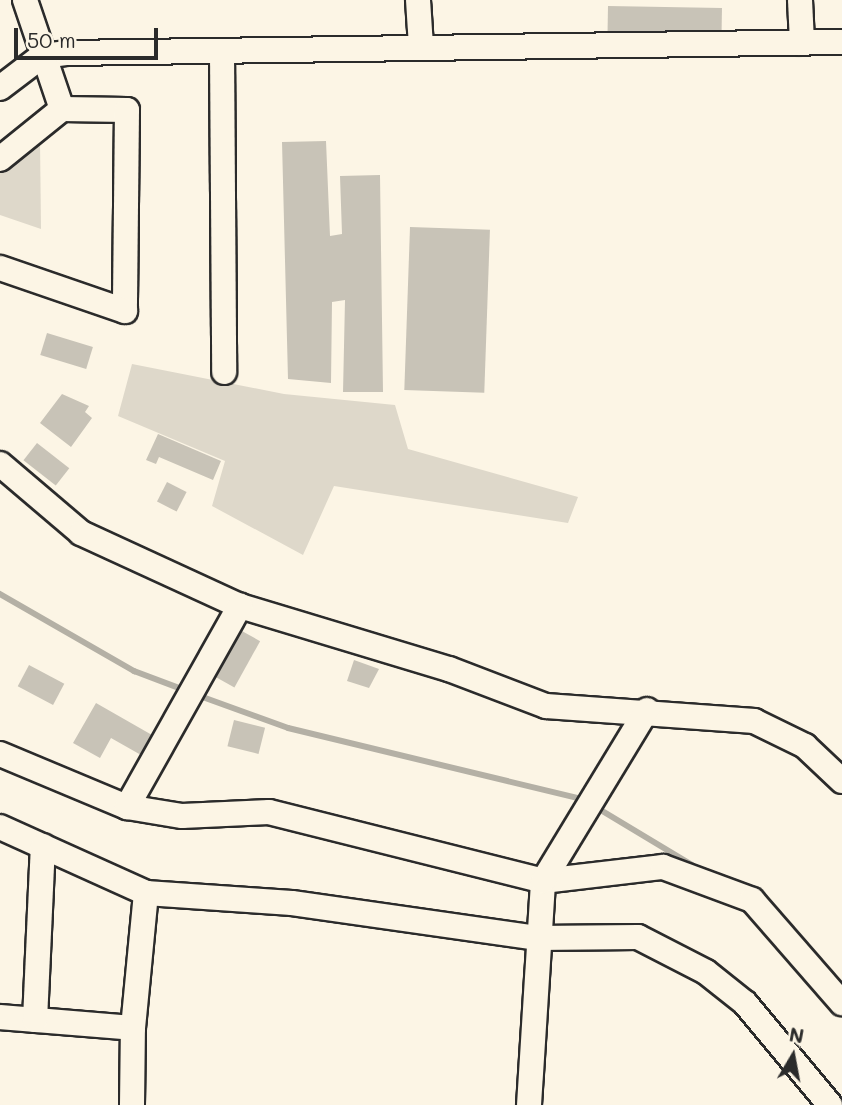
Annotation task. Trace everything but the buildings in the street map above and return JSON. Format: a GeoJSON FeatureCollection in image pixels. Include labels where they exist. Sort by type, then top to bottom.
{"type":"FeatureCollection","features":[{"type":"Feature","properties":{"kind":"street"},"geometry":{"type":"LineString","coordinates":[[25,0],[42,57],[62,109]]}},
{"type":"Feature","properties":{"kind":"street"},"geometry":{"type":"LineString","coordinates":[[418,0],[421,46]]}},
{"type":"Feature","properties":{"kind":"street"},"geometry":{"type":"LineString","coordinates":[[800,0],[802,43]]}},
{"type":"Feature","properties":{"kind":"street"},"geometry":{"type":"LineString","coordinates":[[0,88],[42,57],[421,46],[842,42]]}},
{"type":"Feature","properties":{"kind":"street"},"geometry":{"type":"LineString","coordinates":[[222,52],[224,372]]}},
{"type":"Feature","properties":{"kind":"street"},"geometry":{"type":"LineString","coordinates":[[0,159],[62,109],[127,110],[125,310],[0,268]]}},
{"type":"Feature","properties":{"kind":"street"},"geometry":{"type":"LineString","coordinates":[[0,464],[81,533],[240,606],[449,669],[546,706],[647,710],[754,720],[806,746],[842,781]]}},
{"type":"Feature","properties":{"kind":"street"},"geometry":{"type":"LineString","coordinates":[[127,807],[240,606]]}},
{"type":"Feature","properties":{"kind":"street"},"geometry":{"type":"LineString","coordinates":[[529,1105],[537,938],[543,881],[647,710]]}},
{"type":"Feature","properties":{"kind":"street"},"geometry":{"type":"LineString","coordinates":[[0,754],[127,807],[182,816],[269,812],[543,881],[663,867],[752,900],[842,1003]]}},
{"type":"Feature","properties":{"kind":"street"},"geometry":{"type":"LineString","coordinates":[[0,827],[146,893],[292,903],[537,938],[638,937],[675,953],[745,1003],[830,1105]]}},
{"type":"Feature","properties":{"kind":"street"},"geometry":{"type":"LineString","coordinates":[[35,1020],[43,846]]}},
{"type":"Feature","properties":{"kind":"street"},"geometry":{"type":"LineString","coordinates":[[132,1105],[133,1028],[146,893]]}},
{"type":"Feature","properties":{"kind":"street"},"geometry":{"type":"LineString","coordinates":[[0,1017],[133,1028]]}},
{"type":"Feature","properties":{"kind":"shaded area"},"geometry":{"type":"Polygon","coordinates":[[[40,141],[41,229],[0,215],[0,171],[40,141]]]}},
{"type":"Feature","properties":{"kind":"shaded area"},"geometry":{"type":"Polygon","coordinates":[[[132,364],[284,394],[395,405],[408,449],[578,497],[568,523],[334,486],[303,555],[212,506],[225,461],[118,416],[132,364]]]}},
{"type":"Feature","properties":{"kind":"waterway"},"geometry":{"type":"LineString","coordinates":[[0,594],[134,671],[187,691]]}},
{"type":"Feature","properties":{"kind":"waterway"},"geometry":{"type":"LineString","coordinates":[[197,695],[288,728],[585,800]]}},
{"type":"Feature","properties":{"kind":"waterway"},"geometry":{"type":"LineString","coordinates":[[594,806],[692,865]]}}]}
